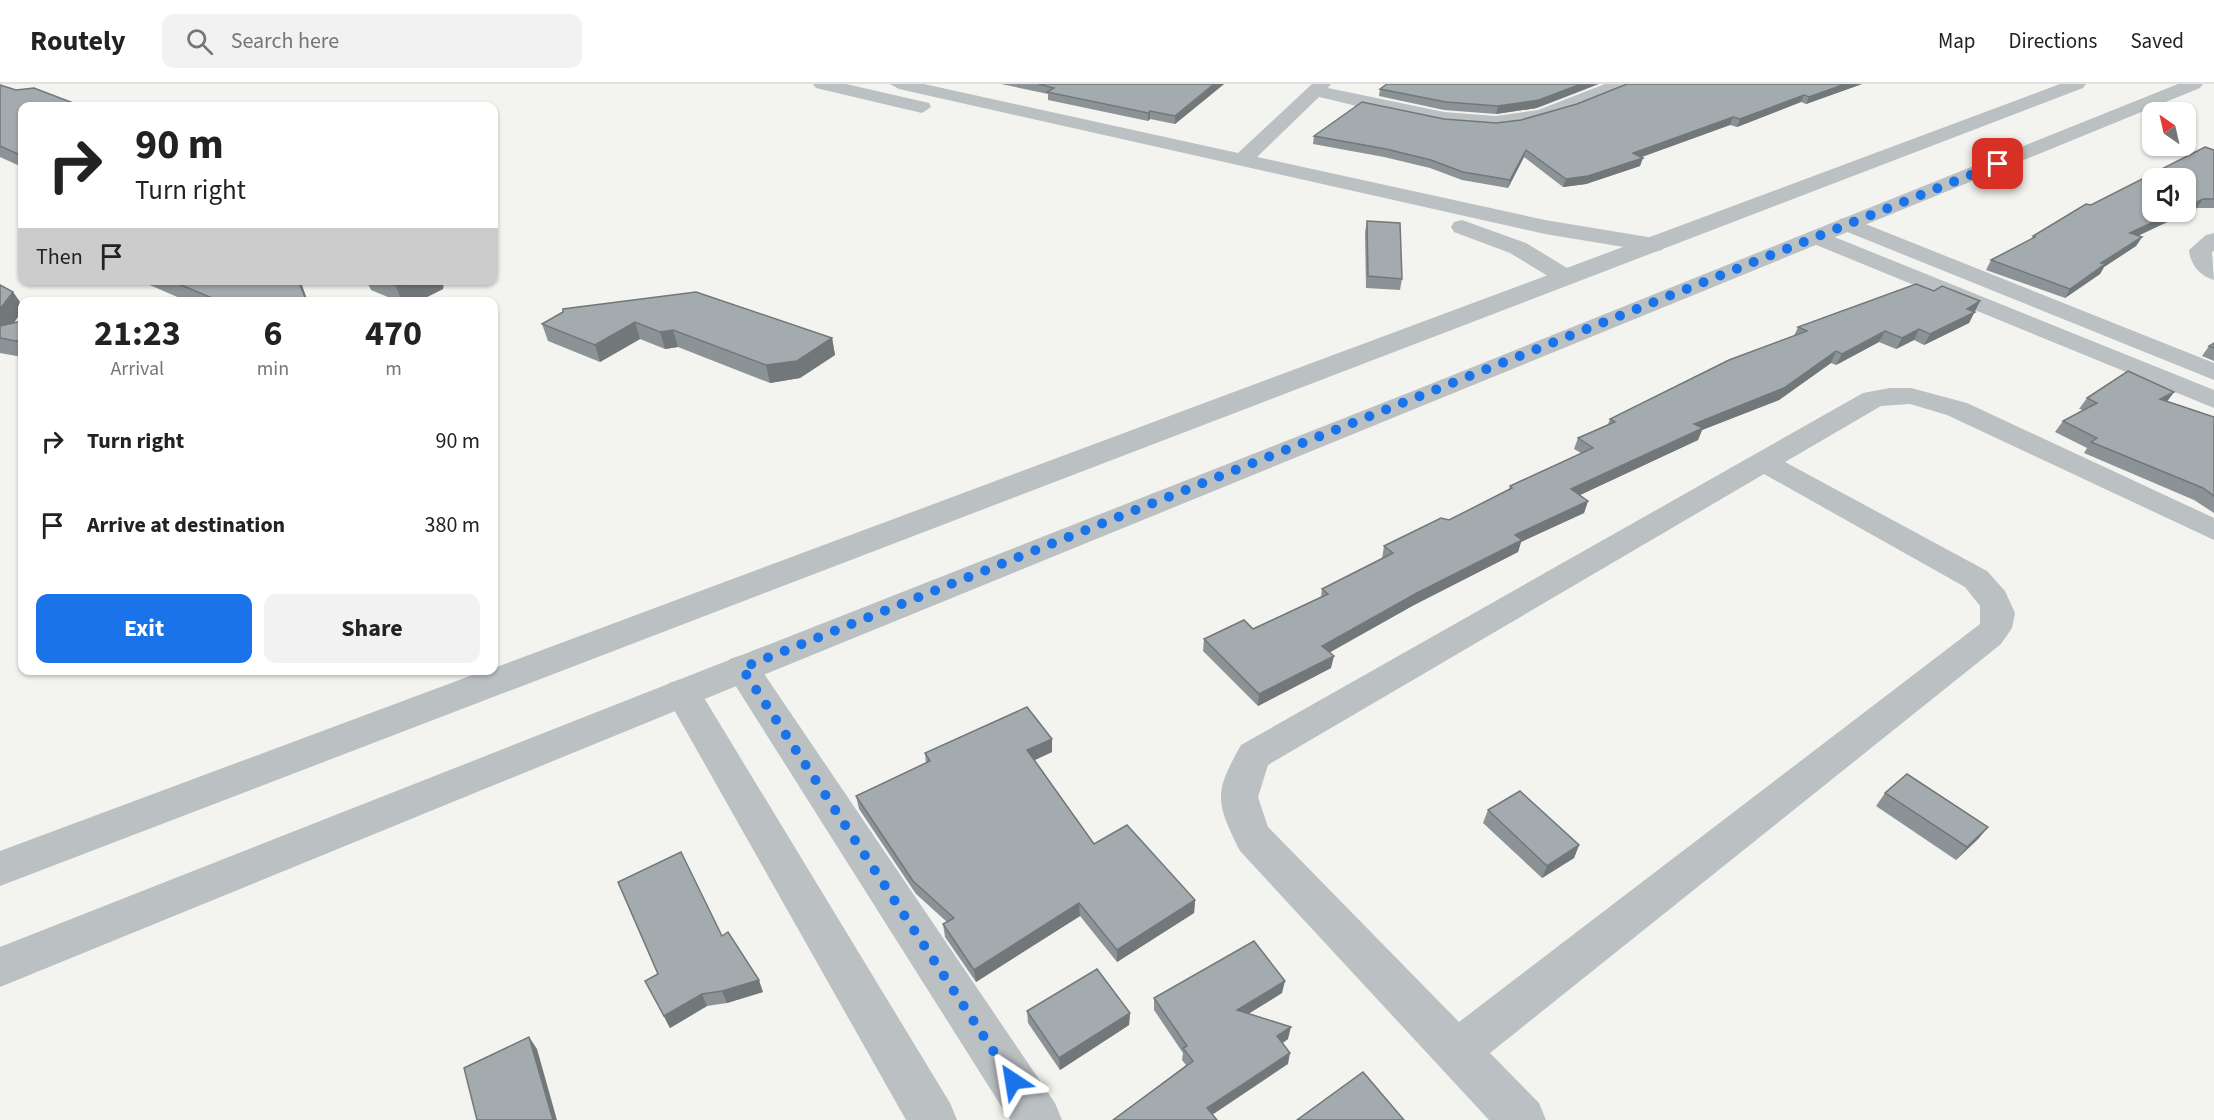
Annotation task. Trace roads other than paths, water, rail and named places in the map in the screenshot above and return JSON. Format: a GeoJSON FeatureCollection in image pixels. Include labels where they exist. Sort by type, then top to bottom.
{"type":"FeatureCollection","features":[{"type":"Feature","properties":{"kind":"street"},"geometry":{"type":"LineString","coordinates":[[822,84],[1312,184],[1545,227],[1654,244]]}},
{"type":"Feature","properties":{"kind":"street"},"geometry":{"type":"LineString","coordinates":[[899,84],[1242,160],[1312,184],[1473,230],[1518,248],[1564,276]]}},
{"type":"Feature","properties":{"kind":"street"},"geometry":{"type":"LineString","coordinates":[[1242,160],[1319,87],[1454,118],[1493,122],[1528,118],[1621,84]]}},
{"type":"Feature","properties":{"kind":"street"},"geometry":{"type":"LineString","coordinates":[[0,869],[2077,84]]}},
{"type":"Feature","properties":{"kind":"street"},"geometry":{"type":"LineString","coordinates":[[0,967],[2194,84]]}},
{"type":"Feature","properties":{"kind":"street"},"geometry":{"type":"LineString","coordinates":[[1848,224],[2214,372]]}},
{"type":"Feature","properties":{"kind":"street"},"geometry":{"type":"LineString","coordinates":[[1817,237],[2214,400]]}},
{"type":"Feature","properties":{"kind":"street"},"geometry":{"type":"LineString","coordinates":[[2214,240],[2199,250],[2201,260],[2214,273]]}},
{"type":"Feature","properties":{"kind":"street"},"geometry":{"type":"LineString","coordinates":[[1522,1120],[1254,839],[1240,810],[1240,781],[1254,755],[1873,399],[1911,396],[1957,409],[2214,530]]}},
{"type":"Feature","properties":{"kind":"street"},"geometry":{"type":"LineString","coordinates":[[1457,1051],[1989,636],[1998,625],[1999,610],[1991,594],[1976,579],[1764,462]]}},
{"type":"Feature","properties":{"kind":"street"},"geometry":{"type":"LineString","coordinates":[[742,668],[1038,1120]]}},
{"type":"Feature","properties":{"kind":"street"},"geometry":{"type":"LineString","coordinates":[[682,692],[933,1120]]}}]}
